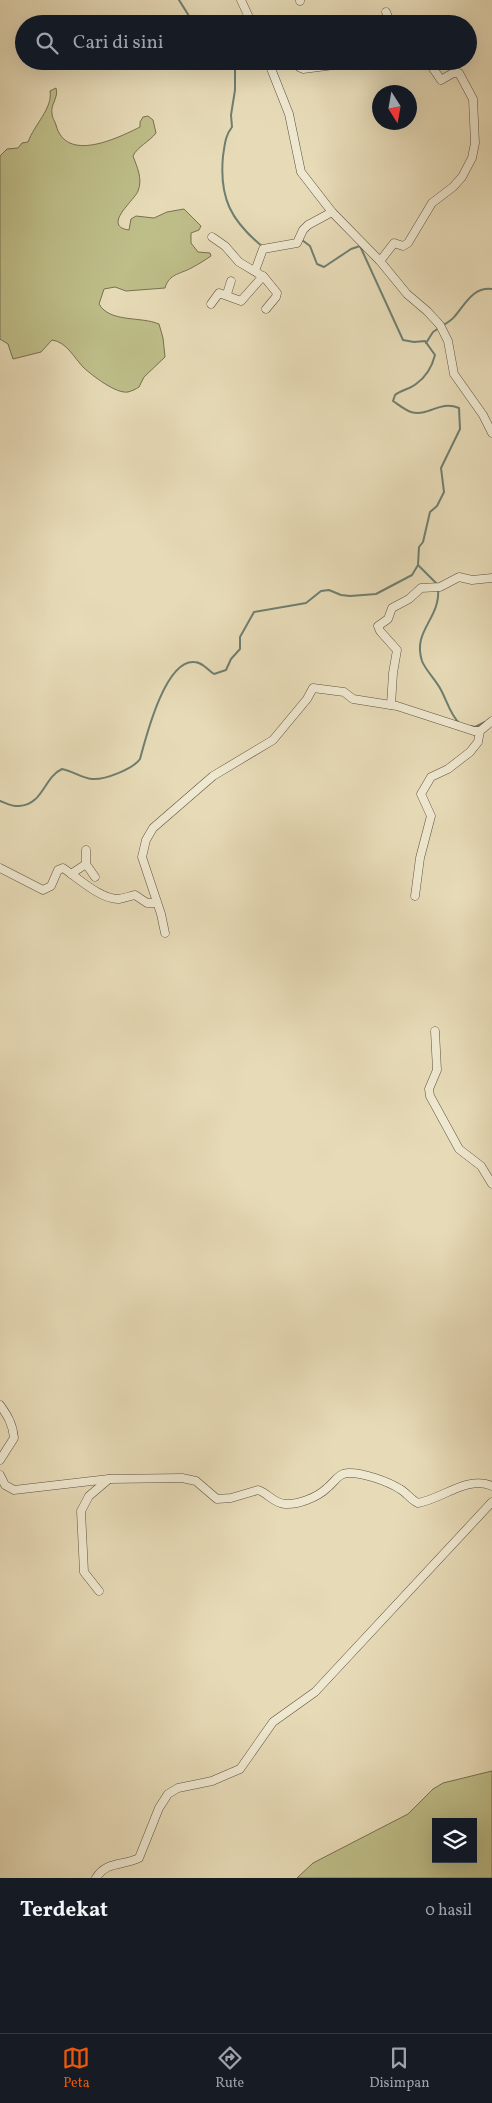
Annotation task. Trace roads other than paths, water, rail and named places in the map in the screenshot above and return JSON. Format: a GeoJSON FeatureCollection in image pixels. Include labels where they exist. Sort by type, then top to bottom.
{"type":"FeatureCollection","features":[{"type":"Feature","properties":{"kind":"street"},"geometry":{"type":"LineString","coordinates":[[241,0],[248,15]]}},
{"type":"Feature","properties":{"kind":"street"},"geometry":{"type":"LineString","coordinates":[[272,70],[289,114],[300,169],[332,212],[380,261],[408,294],[440,325],[445,333],[454,374],[483,415],[492,433]]}},
{"type":"Feature","properties":{"kind":"street"},"geometry":{"type":"LineString","coordinates":[[380,261],[393,243],[403,246],[408,243],[432,203],[453,187],[462,177],[472,158],[475,143],[473,99],[459,74],[455,73],[441,80],[434,70]]}},
{"type":"Feature","properties":{"kind":"street"},"geometry":{"type":"LineString","coordinates":[[255,271],[263,249],[298,242],[303,230],[308,225],[332,212]]}},
{"type":"Feature","properties":{"kind":"street"},"geometry":{"type":"LineString","coordinates":[[212,237],[225,246],[239,262],[263,276],[278,294],[266,309]]}},
{"type":"Feature","properties":{"kind":"street"},"geometry":{"type":"LineString","coordinates":[[211,304],[218,293],[227,294],[241,301],[263,276]]}},
{"type":"Feature","properties":{"kind":"street"},"geometry":{"type":"LineString","coordinates":[[227,294],[231,281]]}},
{"type":"Feature","properties":{"kind":"street"},"geometry":{"type":"LineString","coordinates":[[391,705],[397,650],[380,631],[378,626],[388,619],[392,608],[409,599],[421,588],[443,586],[460,577],[472,580],[492,578]]}},
{"type":"Feature","properties":{"kind":"street"},"geometry":{"type":"LineString","coordinates":[[165,934],[158,903],[142,857],[146,840],[153,828],[213,776],[273,740],[307,699],[312,689],[318,688],[344,692],[353,699],[391,705],[474,731],[480,731],[492,721]]}},
{"type":"Feature","properties":{"kind":"street"},"geometry":{"type":"LineString","coordinates":[[415,896],[420,858],[431,816],[420,794],[431,776],[448,769],[470,752],[478,742],[480,731]]}},
{"type":"Feature","properties":{"kind":"street"},"geometry":{"type":"LineString","coordinates":[[86,850],[86,864],[95,877]]}},
{"type":"Feature","properties":{"kind":"street"},"geometry":{"type":"LineString","coordinates":[[72,874],[86,864]]}},
{"type":"Feature","properties":{"kind":"street"},"geometry":{"type":"LineString","coordinates":[[0,868],[43,890],[51,886],[60,869],[63,868],[85,885],[105,895],[120,899],[135,895],[147,903],[158,903]]}},
{"type":"Feature","properties":{"kind":"street"},"geometry":{"type":"LineString","coordinates":[[435,1031],[437,1070],[428,1089],[430,1096],[459,1149],[481,1166],[492,1184]]}},
{"type":"Feature","properties":{"kind":"street"},"geometry":{"type":"LineString","coordinates":[[0,1405],[8,1416],[13,1428],[14,1438],[0,1460]]}},
{"type":"Feature","properties":{"kind":"street"},"geometry":{"type":"LineString","coordinates":[[0,1475],[5,1485],[14,1490],[109,1479],[182,1478],[196,1481],[217,1499],[231,1498],[258,1490],[274,1501],[284,1504],[296,1503],[318,1494],[326,1489],[340,1474],[346,1473],[357,1474],[398,1488],[418,1503],[470,1485],[479,1483],[492,1486]]}},
{"type":"Feature","properties":{"kind":"street"},"geometry":{"type":"LineString","coordinates":[[100,1591],[84,1572],[81,1512],[89,1496],[109,1479]]}},
{"type":"Feature","properties":{"kind":"street"},"geometry":{"type":"LineString","coordinates":[[96,1878],[101,1870],[110,1865],[140,1858],[159,1808],[168,1794],[178,1788],[212,1781],[240,1769],[273,1722],[315,1692],[492,1502]]}},
{"type":"Feature","properties":{"kind":"waterway"},"geometry":{"type":"LineString","coordinates":[[179,0],[188,15]]}},
{"type":"Feature","properties":{"kind":"waterway"},"geometry":{"type":"LineString","coordinates":[[235,70],[235,90],[231,115],[232,127],[224,148],[223,184],[225,196],[235,218],[263,247]]}},
{"type":"Feature","properties":{"kind":"waterway"},"geometry":{"type":"LineString","coordinates":[[0,801],[14,806],[33,801],[51,778],[62,769],[88,778],[98,779],[118,773],[136,763],[140,759],[158,702],[174,673],[184,665],[194,662],[197,662],[214,674],[226,670],[231,659],[240,649],[240,637],[254,612],[306,603],[321,591],[329,590],[341,595],[350,596],[376,594],[412,575],[418,565],[419,547],[423,542],[430,512],[437,506],[444,492],[441,468],[460,429],[459,408],[446,406],[417,413],[404,409],[393,401],[395,395],[414,386],[426,375],[435,355],[425,341],[403,340],[360,246],[351,249],[324,267],[317,264],[310,246],[302,240]]}},
{"type":"Feature","properties":{"kind":"waterway"},"geometry":{"type":"LineString","coordinates":[[442,326],[454,317],[475,293],[485,289],[492,289]]}},
{"type":"Feature","properties":{"kind":"waterway"},"geometry":{"type":"LineString","coordinates":[[426,343],[433,332],[439,328]]}},
{"type":"Feature","properties":{"kind":"waterway"},"geometry":{"type":"LineString","coordinates":[[418,565],[437,584]]}},
{"type":"Feature","properties":{"kind":"waterway"},"geometry":{"type":"LineString","coordinates":[[438,588],[438,599],[423,632],[420,650],[424,665],[439,686],[451,712],[459,723]]}},
{"type":"Feature","properties":{"kind":"waterway"},"geometry":{"type":"LineString","coordinates":[[471,726],[475,727],[485,722]]}}]}
